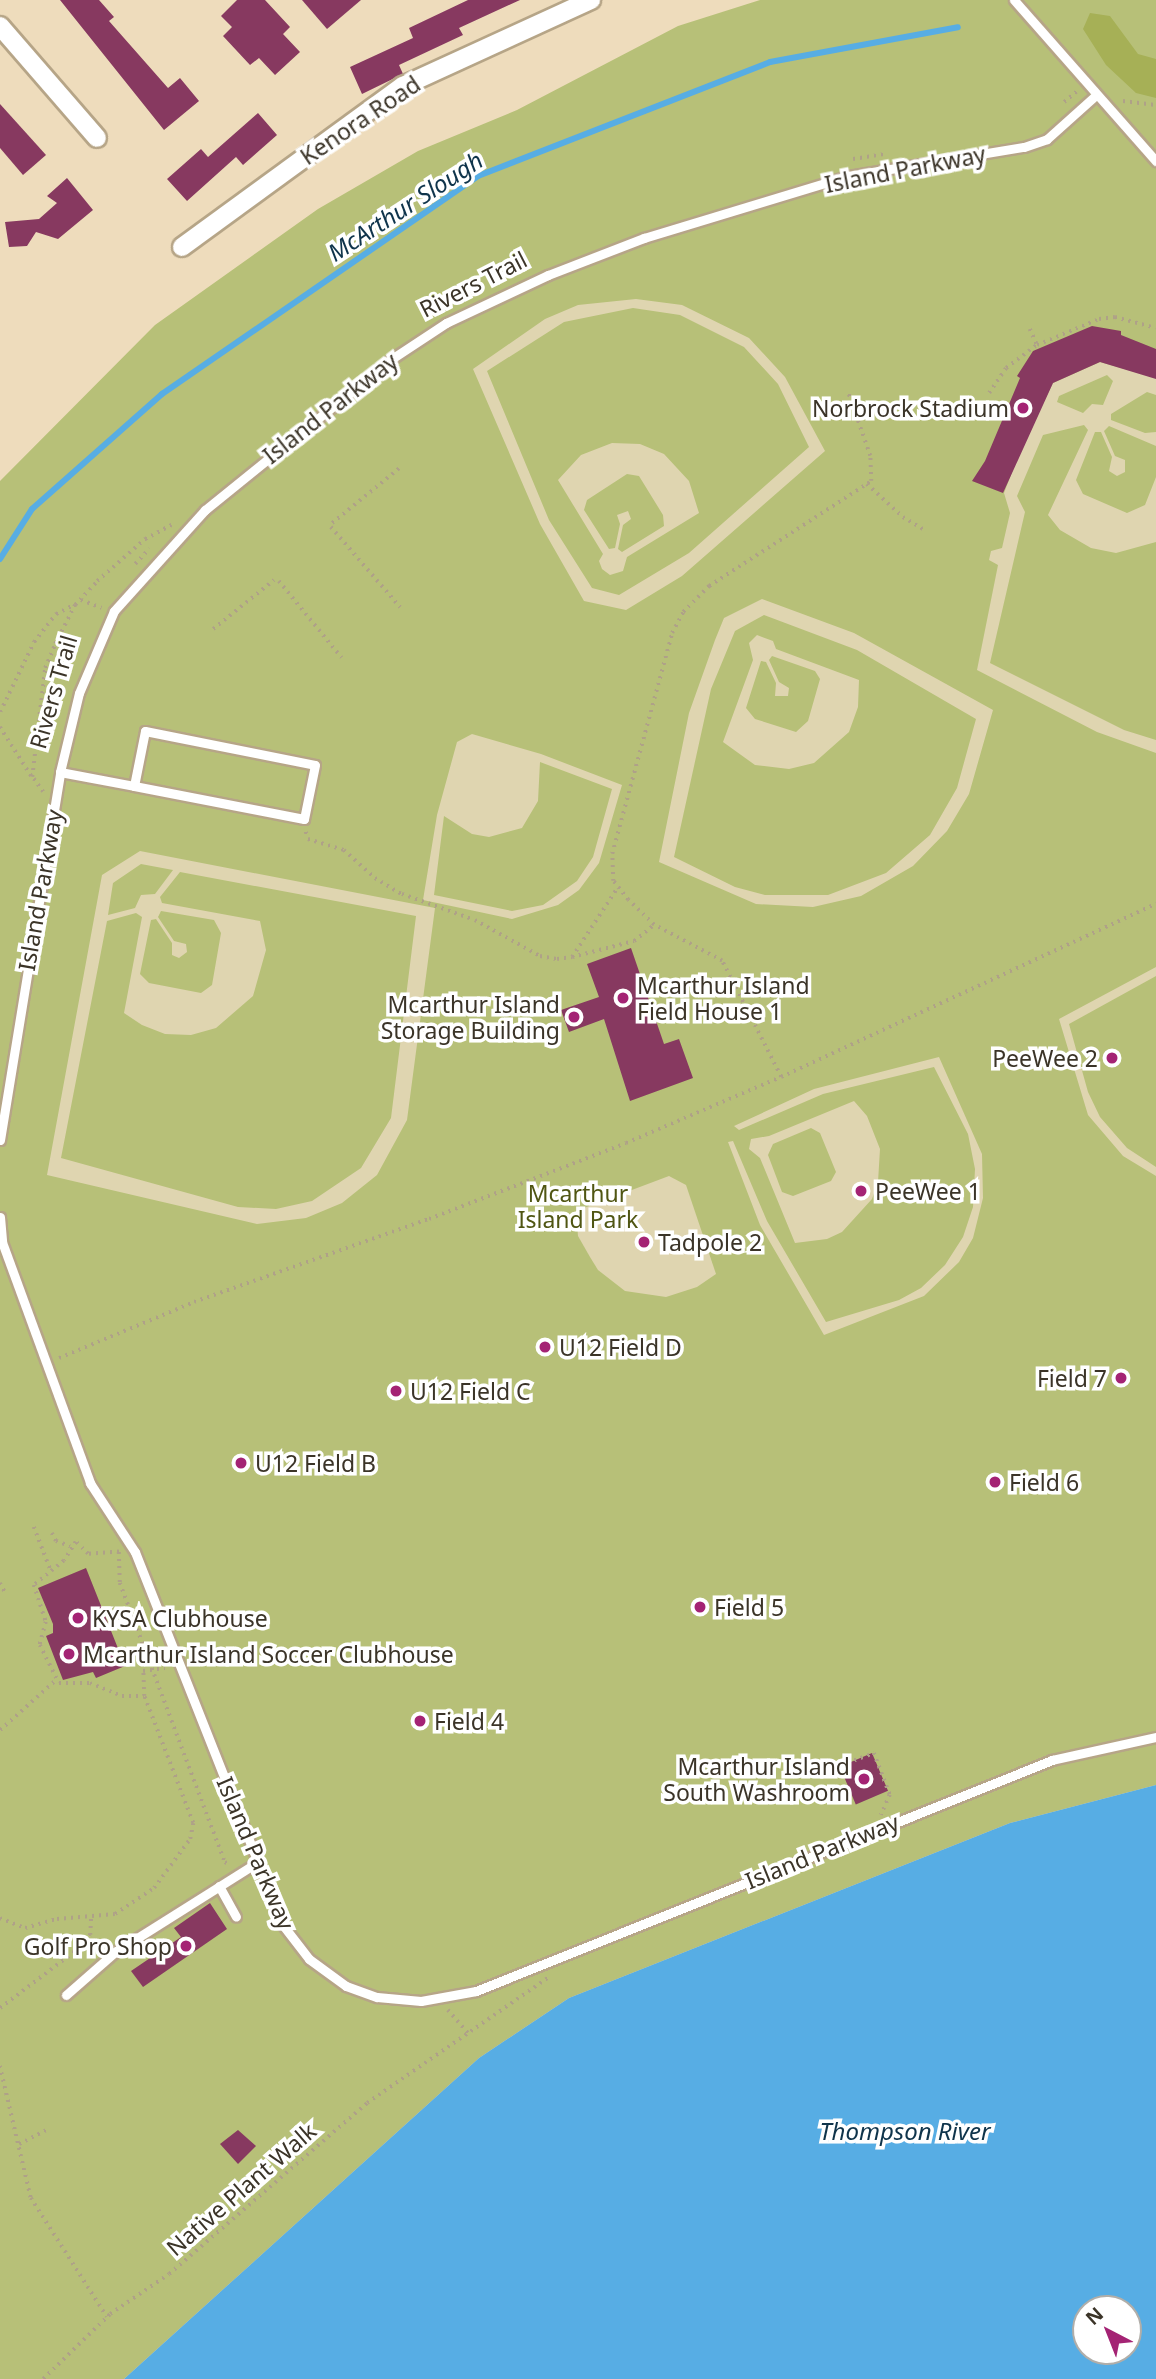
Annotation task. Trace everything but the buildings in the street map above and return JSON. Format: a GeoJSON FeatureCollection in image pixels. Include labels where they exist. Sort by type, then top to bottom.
{"type":"FeatureCollection","features":[{"type":"Feature","properties":{"kind":"street","name":"Kenora Road"},"geometry":{"type":"LineString","coordinates":[[183,247],[403,86],[591,0]]}},
{"type":"Feature","properties":{"kind":"street"},"geometry":{"type":"LineString","coordinates":[[0,26],[97,138]]}},
{"type":"Feature","properties":{"kind":"lane"},"geometry":{"type":"LineString","coordinates":[[1014,0],[1095,96],[1156,161]]}},
{"type":"Feature","properties":{"kind":"lane","name":"Island Parkway"},"geometry":{"type":"LineString","coordinates":[[0,1140],[60,772],[79,693],[114,611],[187,528],[263,459],[393,358],[446,323],[548,275],[722,215],[848,176],[1024,147],[1047,139],[1095,96]]}},
{"type":"Feature","properties":{"kind":"lane"},"geometry":{"type":"LineString","coordinates":[[60,772],[304,820],[315,765],[145,732],[134,786]]}},
{"type":"Feature","properties":{"kind":"lane","name":"Island Parkway"},"geometry":{"type":"LineString","coordinates":[[0,1217],[2,1242],[90,1483],[125,1530],[288,1934],[332,1978],[377,1997],[440,2000],[476,1991],[1052,1760],[1156,1737]]}},
{"type":"Feature","properties":{"kind":"lane"},"geometry":{"type":"LineString","coordinates":[[66,1995],[115,1952],[258,1862]]}},
{"type":"Feature","properties":{"kind":"lane"},"geometry":{"type":"LineString","coordinates":[[219,1886],[236,1917]]}},
{"type":"Feature","properties":{"kind":"path"},"geometry":{"type":"LineString","coordinates":[[1060,107],[1085,84]]}},
{"type":"Feature","properties":{"kind":"path"},"geometry":{"type":"LineString","coordinates":[[1115,94],[1125,102],[1156,104]]}},
{"type":"Feature","properties":{"kind":"path"},"geometry":{"type":"LineString","coordinates":[[844,162],[892,153]]}},
{"type":"Feature","properties":{"kind":"path"},"geometry":{"type":"LineString","coordinates":[[989,393],[1006,368],[1037,345],[1107,316],[1156,328]]}},
{"type":"Feature","properties":{"kind":"path"},"geometry":{"type":"LineString","coordinates":[[1030,329],[1037,345]]}},
{"type":"Feature","properties":{"kind":"path"},"geometry":{"type":"LineString","coordinates":[[848,393],[870,456],[867,484]]}},
{"type":"Feature","properties":{"kind":"path"},"geometry":{"type":"LineString","coordinates":[[400,607],[332,525],[402,466]]}},
{"type":"Feature","properties":{"kind":"path"},"geometry":{"type":"LineString","coordinates":[[867,484],[926,531]]}},
{"type":"Feature","properties":{"kind":"path"},"geometry":{"type":"LineString","coordinates":[[781,1077],[722,961],[654,925],[613,881],[612,854],[671,633],[683,612],[709,586],[867,484]]}},
{"type":"Feature","properties":{"kind":"path","name":"Rivers Trail"},"geometry":{"type":"LineString","coordinates":[[0,712],[7,690],[44,628],[57,614],[81,600],[126,555],[173,524],[132,568]]}},
{"type":"Feature","properties":{"kind":"path"},"geometry":{"type":"LineString","coordinates":[[213,629],[277,581],[342,658]]}},
{"type":"Feature","properties":{"kind":"path","name":"Rivers Trail"},"geometry":{"type":"LineString","coordinates":[[96,619],[109,598]]}},
{"type":"Feature","properties":{"kind":"path"},"geometry":{"type":"LineString","coordinates":[[81,600],[103,608]]}},
{"type":"Feature","properties":{"kind":"path","name":"Rivers Trail"},"geometry":{"type":"LineString","coordinates":[[32,778],[45,668],[75,605]]}},
{"type":"Feature","properties":{"kind":"path","name":"Rivers Trail"},"geometry":{"type":"LineString","coordinates":[[57,739],[61,719]]}},
{"type":"Feature","properties":{"kind":"path"},"geometry":{"type":"LineString","coordinates":[[38,726],[59,730]]}},
{"type":"Feature","properties":{"kind":"path","name":"Rivers Trail"},"geometry":{"type":"LineString","coordinates":[[0,727],[44,794]]}},
{"type":"Feature","properties":{"kind":"path","name":"Rivers Trail"},"geometry":{"type":"LineString","coordinates":[[43,806],[47,782]]}},
{"type":"Feature","properties":{"kind":"path"},"geometry":{"type":"LineString","coordinates":[[304,820],[308,839],[344,850],[375,878],[402,894],[475,920],[540,956],[572,957],[634,941],[654,925]]}},
{"type":"Feature","properties":{"kind":"path"},"geometry":{"type":"LineString","coordinates":[[572,957],[618,887]]}},
{"type":"Feature","properties":{"kind":"path"},"geometry":{"type":"LineString","coordinates":[[47,1362],[194,1302],[553,1171],[781,1077],[1156,904]]}},
{"type":"Feature","properties":{"kind":"path"},"geometry":{"type":"LineString","coordinates":[[34,1527],[51,1571]]}},
{"type":"Feature","properties":{"kind":"path"},"geometry":{"type":"LineString","coordinates":[[52,1533],[56,1541],[70,1546],[78,1542],[88,1554],[119,1552]]}},
{"type":"Feature","properties":{"kind":"path"},"geometry":{"type":"LineString","coordinates":[[56,1680],[40,1645],[47,1622],[34,1585],[67,1557],[70,1546]]}},
{"type":"Feature","properties":{"kind":"path"},"geometry":{"type":"LineString","coordinates":[[0,1583],[5,1592]]}},
{"type":"Feature","properties":{"kind":"path"},"geometry":{"type":"LineString","coordinates":[[0,1918],[25,1928],[57,1919],[115,1914],[136,1903],[153,1888],[190,1839],[193,1822],[144,1696],[145,1668],[181,1668]]}},
{"type":"Feature","properties":{"kind":"path"},"geometry":{"type":"LineString","coordinates":[[0,1730],[56,1680],[90,1683],[122,1696],[144,1696]]}},
{"type":"Feature","properties":{"kind":"path"},"geometry":{"type":"LineString","coordinates":[[841,1765],[874,1753],[890,1795],[880,1817],[882,1827]]}},
{"type":"Feature","properties":{"kind":"path"},"geometry":{"type":"LineString","coordinates":[[0,2007],[75,1951],[90,1935],[92,1917]]}},
{"type":"Feature","properties":{"kind":"path","name":"Native Plant Walk"},"geometry":{"type":"LineString","coordinates":[[43,2379],[107,2317],[169,2274],[367,2103],[469,2034]]}},
{"type":"Feature","properties":{"kind":"path"},"geometry":{"type":"LineString","coordinates":[[0,2066],[31,2198],[107,2317]]}},
{"type":"Feature","properties":{"kind":"path"},"geometry":{"type":"LineString","coordinates":[[19,2144],[49,2129]]}},
{"type":"Feature","properties":{"kind":"green space","name":"Mcarthur Island Park"},"geometry":{"type":"Polygon","coordinates":[[[760,0],[1156,0],[1156,1785],[1010,1823],[569,1998],[479,2058],[124,2379],[0,2379],[0,481],[155,325],[318,209],[418,151],[517,110],[678,26],[760,0]]]}},
{"type":"Feature","properties":{"kind":"green space"},"geometry":{"type":"Polygon","coordinates":[[[1090,13],[1110,16],[1138,54],[1156,59],[1156,98],[1136,93],[1106,65],[1083,29],[1090,13]]]}},
{"type":"Feature","properties":{"kind":"sand"},"geometry":{"type":"Polygon","coordinates":[[[636,299],[682,305],[749,338],[785,377],[825,451],[682,576],[626,610],[584,601],[540,524],[473,369],[545,319],[578,305],[636,299]],[[633,308],[564,322],[487,371],[549,520],[592,588],[619,595],[689,553],[809,447],[778,384],[744,347],[680,315],[633,308]]]}},
{"type":"Feature","properties":{"kind":"sand"},"geometry":{"type":"Polygon","coordinates":[[[1100,362],[1156,378],[1156,395],[1147,392],[1111,414],[1111,420],[1145,433],[1156,432],[1156,446],[1109,426],[1104,431],[1115,456],[1125,460],[1125,472],[1117,476],[1109,471],[1112,457],[1101,432],[1095,432],[1076,480],[1083,494],[1127,513],[1145,505],[1156,477],[1156,542],[1116,553],[1091,548],[1060,530],[1048,515],[1088,430],[1084,425],[1043,435],[1017,496],[1025,512],[990,663],[1124,730],[1156,740],[1156,753],[1097,732],[977,670],[998,565],[989,560],[991,551],[1002,548],[1010,513],[1004,493],[1021,449],[1053,383],[1100,362]],[[1107,375],[1059,396],[1057,402],[1083,413],[1092,404],[1103,405],[1113,381],[1107,375]]]}},
{"type":"Feature","properties":{"kind":"sand"},"geometry":{"type":"Polygon","coordinates":[[[612,443],[640,444],[664,454],[689,481],[699,513],[627,557],[623,571],[610,575],[602,569],[599,561],[603,554],[558,480],[581,455],[612,443]],[[627,474],[587,500],[584,510],[609,549],[615,548],[620,524],[617,515],[628,511],[631,519],[623,525],[618,549],[622,552],[664,526],[663,515],[639,476],[627,474]]]}},
{"type":"Feature","properties":{"kind":"sand"},"geometry":{"type":"Polygon","coordinates":[[[762,599],[854,633],[993,710],[969,794],[947,831],[913,866],[861,896],[813,907],[756,904],[659,862],[689,713],[724,618],[762,599]],[[764,615],[735,631],[711,689],[674,857],[735,887],[765,895],[828,895],[886,873],[930,835],[957,788],[976,719],[857,650],[764,615]]]}},
{"type":"Feature","properties":{"kind":"sand"},"geometry":{"type":"Polygon","coordinates":[[[757,635],[773,641],[776,649],[859,680],[858,707],[849,732],[814,763],[789,769],[755,765],[723,742],[753,660],[749,643],[757,635]],[[772,656],[769,660],[779,682],[789,688],[788,696],[775,696],[776,683],[766,662],[761,661],[746,708],[755,719],[796,732],[808,721],[820,679],[815,671],[772,656]]]}},
{"type":"Feature","properties":{"kind":"sand"},"geometry":{"type":"Polygon","coordinates":[[[472,734],[541,754],[622,785],[599,863],[579,890],[558,905],[512,919],[423,900],[437,815],[457,742],[472,734]],[[540,762],[538,801],[522,828],[489,837],[472,834],[444,816],[434,895],[512,911],[543,905],[577,881],[593,857],[612,789],[540,762]]]}},
{"type":"Feature","properties":{"kind":"sand"},"geometry":{"type":"Polygon","coordinates":[[[140,851],[435,908],[407,1120],[377,1175],[342,1203],[306,1218],[257,1224],[47,1175],[102,875],[140,851]],[[141,864],[113,883],[108,915],[135,908],[141,895],[155,894],[173,870],[141,864]],[[180,872],[160,897],[162,903],[260,921],[266,950],[253,996],[216,1028],[191,1035],[165,1034],[142,1025],[124,1013],[142,917],[136,913],[107,921],[61,1158],[238,1207],[276,1209],[312,1201],[361,1168],[391,1118],[416,916],[180,872]],[[161,911],[158,917],[174,941],[186,944],[187,952],[179,958],[172,955],[172,943],[156,919],[151,920],[140,974],[149,983],[201,993],[212,985],[221,933],[214,920],[161,911]]]}},
{"type":"Feature","properties":{"kind":"sand"},"geometry":{"type":"Polygon","coordinates":[[[1156,967],[1156,976],[1069,1024],[1088,1092],[1100,1117],[1127,1148],[1156,1167],[1156,1176],[1123,1156],[1088,1115],[1059,1019],[1156,967]]]}},
{"type":"Feature","properties":{"kind":"sand"},"geometry":{"type":"Polygon","coordinates":[[[939,1057],[982,1154],[983,1198],[973,1238],[959,1262],[924,1296],[824,1335],[760,1225],[728,1142],[733,1141],[767,1221],[826,1322],[899,1300],[921,1288],[945,1265],[963,1237],[973,1207],[975,1169],[968,1134],[934,1067],[823,1094],[739,1130],[734,1126],[814,1089],[939,1057]]]}},
{"type":"Feature","properties":{"kind":"sand"},"geometry":{"type":"Polygon","coordinates":[[[854,1101],[867,1116],[880,1149],[878,1182],[872,1199],[842,1232],[827,1239],[795,1243],[760,1158],[749,1149],[751,1139],[769,1136],[854,1101]],[[811,1128],[773,1144],[768,1155],[782,1192],[793,1196],[831,1181],[836,1172],[820,1133],[811,1128]]]}},
{"type":"Feature","properties":{"kind":"sand","name":"Tadpole 2"},"geometry":{"type":"Polygon","coordinates":[[[669,1176],[686,1185],[716,1274],[697,1287],[666,1297],[625,1291],[598,1270],[590,1257],[578,1236],[576,1211],[669,1176]]]}},
{"type":"Feature","properties":{"kind":"water","name":"Thompson River"},"geometry":{"type":"Polygon","coordinates":[[[1156,1785],[1156,2379],[124,2379],[479,2058],[569,1998],[1010,1823],[1156,1785]]]}},
{"type":"Feature","properties":{"kind":"waterway","name":"McArthur Slough"},"geometry":{"type":"LineString","coordinates":[[0,559],[32,509],[162,394],[478,176],[770,62],[958,27]]}},
{"type":"Feature","properties":{"kind":"place","name":"Norbrock Stadium"},"geometry":{"type":"Point","coordinates":[1023,408]}},
{"type":"Feature","properties":{"kind":"place","name":"Mcarthur Island Field House 1"},"geometry":{"type":"Point","coordinates":[623,998]}},
{"type":"Feature","properties":{"kind":"place","name":"Mcarthur Island Storage Building"},"geometry":{"type":"Point","coordinates":[574,1017]}},
{"type":"Feature","properties":{"kind":"place","name":"PeeWee 2"},"geometry":{"type":"Point","coordinates":[1112,1058]}},
{"type":"Feature","properties":{"kind":"place","name":"PeeWee 1"},"geometry":{"type":"Point","coordinates":[861,1191]}},
{"type":"Feature","properties":{"kind":"place","name":"Tadpole 2"},"geometry":{"type":"Point","coordinates":[644,1242]}},
{"type":"Feature","properties":{"kind":"place","name":"U12 Field D"},"geometry":{"type":"Point","coordinates":[545,1347]}},
{"type":"Feature","properties":{"kind":"place","name":"Field 7"},"geometry":{"type":"Point","coordinates":[1121,1378]}},
{"type":"Feature","properties":{"kind":"place","name":"U12 Field C"},"geometry":{"type":"Point","coordinates":[396,1391]}},
{"type":"Feature","properties":{"kind":"place","name":"U12 Field B"},"geometry":{"type":"Point","coordinates":[241,1463]}},
{"type":"Feature","properties":{"kind":"place","name":"Field 6"},"geometry":{"type":"Point","coordinates":[995,1482]}},
{"type":"Feature","properties":{"kind":"place","name":"Field 5"},"geometry":{"type":"Point","coordinates":[700,1607]}},
{"type":"Feature","properties":{"kind":"place","name":"KYSA Clubhouse"},"geometry":{"type":"Point","coordinates":[78,1618]}},
{"type":"Feature","properties":{"kind":"place","name":"Mcarthur Island Soccer Clubhouse"},"geometry":{"type":"Point","coordinates":[69,1654]}},
{"type":"Feature","properties":{"kind":"place","name":"Field 4"},"geometry":{"type":"Point","coordinates":[420,1721]}},
{"type":"Feature","properties":{"kind":"place","name":"Mcarthur Island South Washroom"},"geometry":{"type":"Point","coordinates":[864,1779]}},
{"type":"Feature","properties":{"kind":"place","name":"Golf Pro Shop"},"geometry":{"type":"Point","coordinates":[186,1946]}}]}
